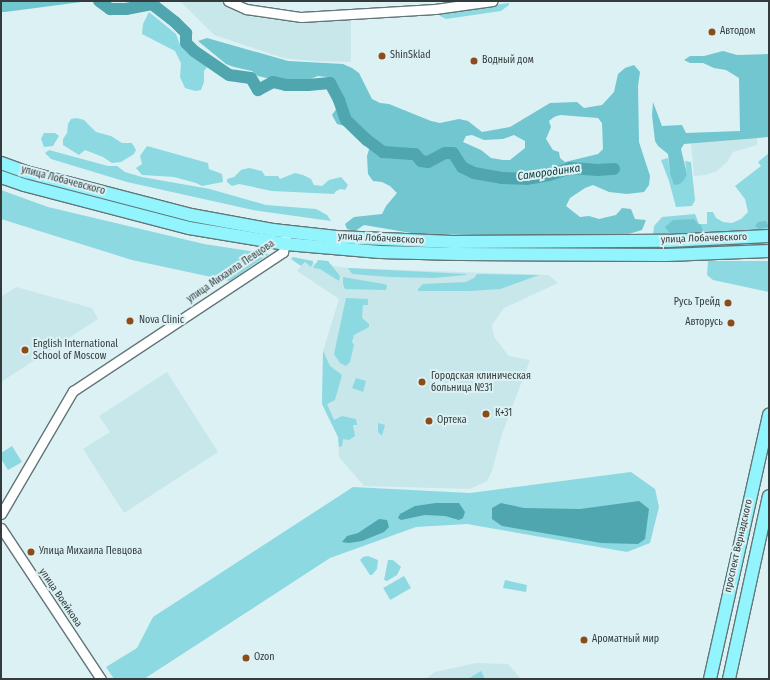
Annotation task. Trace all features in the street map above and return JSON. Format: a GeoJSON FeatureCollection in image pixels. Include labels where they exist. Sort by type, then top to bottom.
{"type":"FeatureCollection","features":[{"type":"Feature","properties":{"kind":"main road","name":"улица Лобачевского"},"geometry":{"type":"LineString","coordinates":[[1,163],[26,172],[191,214],[287,232],[337,237],[452,242],[668,241],[769,236]]}},
{"type":"Feature","properties":{"kind":"main road","name":"улица Лобачевского"},"geometry":{"type":"LineString","coordinates":[[1,177],[24,185],[189,228],[286,244],[380,252],[459,254],[666,255],[769,251]]}},
{"type":"Feature","properties":{"kind":"main road","name":"проспект Вернадского"},"geometry":{"type":"LineString","coordinates":[[710,679],[769,414]]}},
{"type":"Feature","properties":{"kind":"main road","name":"проспект Вернадского"},"geometry":{"type":"LineString","coordinates":[[729,679],[769,496]]}},
{"type":"Feature","properties":{"kind":"street"},"geometry":{"type":"LineString","coordinates":[[228,1],[246,9],[301,17],[435,9],[492,1]]}},
{"type":"Feature","properties":{"kind":"street","name":"улица Михаила Певцова"},"geometry":{"type":"LineString","coordinates":[[1,514],[73,391],[283,252],[286,244],[287,232]]}},
{"type":"Feature","properties":{"kind":"street","name":"улица Воейкова"},"geometry":{"type":"LineString","coordinates":[[1,528],[102,679]]}},
{"type":"Feature","properties":{"kind":"shaded area"},"geometry":{"type":"Polygon","coordinates":[[[1,1],[89,1],[1,12],[1,1]]]}},
{"type":"Feature","properties":{"kind":"shaded area"},"geometry":{"type":"Polygon","coordinates":[[[180,1],[222,1],[245,12],[351,17],[351,62],[313,61],[283,58],[214,35],[180,1]]]}},
{"type":"Feature","properties":{"kind":"shaded area"},"geometry":{"type":"Polygon","coordinates":[[[509,3],[509,5],[501,11],[446,19],[440,16],[439,13],[509,3]]]}},
{"type":"Feature","properties":{"kind":"shaded area"},"geometry":{"type":"Polygon","coordinates":[[[149,12],[176,34],[180,45],[207,67],[204,71],[204,82],[201,90],[195,91],[185,88],[180,77],[181,63],[175,51],[142,34],[143,24],[149,12]]]}},
{"type":"Feature","properties":{"kind":"shaded area"},"geometry":{"type":"Polygon","coordinates":[[[207,38],[288,61],[343,64],[359,73],[372,99],[380,103],[389,104],[431,121],[440,123],[459,119],[468,121],[482,132],[510,127],[550,103],[577,102],[584,108],[602,105],[614,92],[618,74],[625,68],[634,65],[640,72],[638,86],[639,142],[650,176],[649,185],[644,192],[627,194],[609,192],[593,185],[585,188],[570,198],[566,206],[580,217],[589,216],[599,219],[616,215],[622,208],[631,209],[635,219],[646,220],[642,230],[625,235],[523,236],[417,234],[364,225],[355,231],[347,229],[345,224],[354,217],[382,214],[386,206],[397,193],[390,186],[382,182],[373,181],[368,174],[367,156],[370,146],[369,137],[356,125],[345,126],[337,124],[332,115],[344,98],[327,77],[318,76],[310,79],[275,80],[258,76],[252,71],[226,64],[198,41],[207,38]],[[560,115],[549,121],[551,127],[546,139],[553,150],[559,152],[560,158],[565,162],[598,154],[603,149],[602,123],[598,118],[560,115]],[[472,135],[466,136],[463,142],[481,150],[491,158],[510,160],[525,148],[525,141],[514,135],[503,139],[484,140],[472,135]]]}},
{"type":"Feature","properties":{"kind":"shaded area"},"geometry":{"type":"Polygon","coordinates":[[[723,51],[737,55],[769,54],[769,137],[684,144],[681,149],[687,174],[680,184],[674,185],[670,173],[668,154],[658,146],[655,141],[652,115],[653,102],[662,126],[682,125],[686,133],[740,131],[739,78],[726,70],[714,68],[703,63],[690,63],[684,60],[690,56],[704,56],[723,51]]]}},
{"type":"Feature","properties":{"kind":"shaded area"},"geometry":{"type":"Polygon","coordinates":[[[77,118],[84,120],[96,132],[111,136],[122,143],[132,143],[136,150],[134,154],[121,162],[112,163],[103,157],[85,150],[79,155],[63,145],[63,139],[67,133],[68,124],[71,119],[77,118]]]}},
{"type":"Feature","properties":{"kind":"shaded area"},"geometry":{"type":"Polygon","coordinates":[[[44,133],[55,133],[59,136],[53,146],[44,147],[41,139],[44,133]]]}},
{"type":"Feature","properties":{"kind":"shaded area"},"geometry":{"type":"Polygon","coordinates":[[[757,137],[757,145],[733,152],[727,162],[717,171],[706,175],[694,176],[691,143],[757,137]]]}},
{"type":"Feature","properties":{"kind":"shaded area"},"geometry":{"type":"Polygon","coordinates":[[[147,146],[208,163],[209,169],[222,174],[223,182],[202,186],[174,177],[142,175],[136,168],[142,164],[140,156],[147,146]]]}},
{"type":"Feature","properties":{"kind":"shaded area"},"geometry":{"type":"Polygon","coordinates":[[[49,150],[108,166],[117,166],[125,172],[142,177],[210,189],[266,205],[316,209],[327,215],[331,221],[253,210],[127,182],[51,159],[45,153],[49,150]]]}},
{"type":"Feature","properties":{"kind":"shaded area"},"geometry":{"type":"Polygon","coordinates":[[[769,153],[769,230],[656,238],[653,235],[654,226],[662,217],[695,214],[699,224],[707,224],[707,212],[713,212],[716,218],[723,222],[732,223],[741,219],[748,212],[745,199],[735,186],[761,166],[758,162],[769,153]]]}},
{"type":"Feature","properties":{"kind":"shaded area"},"geometry":{"type":"Polygon","coordinates":[[[668,158],[670,173],[687,174],[685,161],[691,162],[695,200],[692,206],[676,207],[669,181],[661,160],[668,158]]]}},
{"type":"Feature","properties":{"kind":"shaded area"},"geometry":{"type":"Polygon","coordinates":[[[249,168],[262,171],[265,176],[278,176],[280,179],[295,173],[311,179],[314,185],[322,186],[329,180],[341,177],[348,185],[345,190],[341,189],[336,191],[334,194],[272,191],[239,184],[232,186],[227,182],[227,179],[234,177],[241,170],[249,168]]]}},
{"type":"Feature","properties":{"kind":"shaded area"},"geometry":{"type":"Polygon","coordinates":[[[1,190],[48,207],[204,244],[269,254],[230,281],[132,260],[1,219],[1,190]]]}},
{"type":"Feature","properties":{"kind":"shaded area"},"geometry":{"type":"Polygon","coordinates":[[[694,219],[701,225],[703,231],[697,234],[671,235],[665,227],[673,220],[694,219]]]}},
{"type":"Feature","properties":{"kind":"shaded area"},"geometry":{"type":"Polygon","coordinates":[[[766,221],[769,227],[759,229],[755,226],[758,222],[766,221]]]}},
{"type":"Feature","properties":{"kind":"shaded area"},"geometry":{"type":"Polygon","coordinates":[[[293,257],[313,261],[313,263],[311,267],[305,262],[301,266],[291,259],[293,257]]]}},
{"type":"Feature","properties":{"kind":"shaded area"},"geometry":{"type":"Polygon","coordinates":[[[318,260],[328,261],[340,276],[339,281],[320,269],[313,268],[318,260]]]}},
{"type":"Feature","properties":{"kind":"shaded area"},"geometry":{"type":"Polygon","coordinates":[[[708,261],[769,261],[769,292],[713,280],[707,275],[708,261]]]}},
{"type":"Feature","properties":{"kind":"shaded area","name":"Городская клиническая больница №31"},"geometry":{"type":"Polygon","coordinates":[[[305,262],[348,268],[549,275],[558,283],[504,308],[492,325],[494,337],[509,356],[530,360],[502,434],[492,471],[487,481],[470,489],[364,486],[339,457],[338,437],[322,404],[323,351],[339,299],[297,271],[305,262]]]}},
{"type":"Feature","properties":{"kind":"shaded area"},"geometry":{"type":"Polygon","coordinates":[[[348,268],[467,274],[434,278],[390,277],[352,274],[348,268]]]}},
{"type":"Feature","properties":{"kind":"shaded area"},"geometry":{"type":"Polygon","coordinates":[[[477,274],[539,275],[500,289],[470,291],[418,291],[423,284],[466,282],[474,278],[477,274]]]}},
{"type":"Feature","properties":{"kind":"shaded area"},"geometry":{"type":"Polygon","coordinates":[[[343,277],[384,284],[387,285],[386,290],[345,289],[343,277]]]}},
{"type":"Feature","properties":{"kind":"shaded area","name":"English International School of Moscow"},"geometry":{"type":"Polygon","coordinates":[[[16,287],[92,308],[98,319],[1,382],[1,297],[16,287]]]}},
{"type":"Feature","properties":{"kind":"shaded area"},"geometry":{"type":"Polygon","coordinates":[[[346,298],[368,299],[368,305],[363,305],[362,318],[369,324],[369,327],[354,335],[352,342],[354,345],[350,362],[346,366],[340,363],[334,354],[346,298]]]}},
{"type":"Feature","properties":{"kind":"shaded area"},"geometry":{"type":"Polygon","coordinates":[[[323,351],[330,366],[342,375],[335,400],[327,404],[334,420],[342,416],[356,419],[357,425],[353,425],[355,436],[349,440],[343,439],[342,446],[339,447],[338,437],[322,404],[323,351]]]}},
{"type":"Feature","properties":{"kind":"shaded area"},"geometry":{"type":"Polygon","coordinates":[[[167,372],[218,452],[124,513],[83,449],[110,432],[99,416],[167,372]]]}},
{"type":"Feature","properties":{"kind":"shaded area"},"geometry":{"type":"Polygon","coordinates":[[[356,378],[366,381],[363,392],[352,388],[356,378]]]}},
{"type":"Feature","properties":{"kind":"shaded area"},"geometry":{"type":"Polygon","coordinates":[[[378,423],[385,425],[382,436],[378,432],[378,423]]]}},
{"type":"Feature","properties":{"kind":"shaded area"},"geometry":{"type":"Polygon","coordinates":[[[12,446],[22,462],[8,470],[1,459],[1,453],[12,446]]]}},
{"type":"Feature","properties":{"kind":"shaded area"},"geometry":{"type":"Polygon","coordinates":[[[631,472],[655,489],[659,507],[650,543],[627,552],[467,524],[416,527],[330,558],[144,679],[114,679],[106,667],[137,648],[153,617],[353,487],[470,493],[631,472]]]}},
{"type":"Feature","properties":{"kind":"shaded area"},"geometry":{"type":"Polygon","coordinates":[[[639,501],[649,509],[645,539],[638,544],[601,543],[502,526],[492,519],[492,508],[501,503],[524,508],[580,509],[639,501]]]}},
{"type":"Feature","properties":{"kind":"shaded area"},"geometry":{"type":"Polygon","coordinates":[[[436,503],[459,503],[465,512],[463,518],[459,520],[445,516],[425,515],[401,520],[398,518],[400,514],[415,506],[436,503]]]}},
{"type":"Feature","properties":{"kind":"shaded area"},"geometry":{"type":"Polygon","coordinates":[[[379,519],[387,520],[389,527],[384,532],[362,541],[349,543],[342,542],[347,536],[358,533],[379,519]]]}},
{"type":"Feature","properties":{"kind":"shaded area"},"geometry":{"type":"Polygon","coordinates":[[[368,556],[378,560],[377,569],[372,575],[370,575],[360,560],[363,557],[368,556]]]}},
{"type":"Feature","properties":{"kind":"shaded area"},"geometry":{"type":"Polygon","coordinates":[[[388,560],[393,560],[401,567],[397,575],[387,581],[384,580],[388,560]]]}},
{"type":"Feature","properties":{"kind":"shaded area"},"geometry":{"type":"Polygon","coordinates":[[[404,576],[411,588],[390,600],[383,588],[404,576]]]}},
{"type":"Feature","properties":{"kind":"shaded area"},"geometry":{"type":"Polygon","coordinates":[[[505,580],[527,585],[526,592],[503,588],[505,580]]]}},
{"type":"Feature","properties":{"kind":"shaded area"},"geometry":{"type":"Polygon","coordinates":[[[476,663],[508,664],[521,679],[425,679],[435,672],[476,663]]]}},
{"type":"Feature","properties":{"kind":"shaded area"},"geometry":{"type":"Polygon","coordinates":[[[481,671],[485,679],[468,679],[481,671]]]}},
{"type":"Feature","properties":{"kind":"waterway","name":"Самородинка"},"geometry":{"type":"LineString","coordinates":[[99,1],[110,9],[126,9],[152,4],[175,22],[186,33],[186,43],[194,51],[229,75],[251,78],[258,90],[273,82],[286,85],[330,83],[339,100],[346,120],[367,140],[383,152],[415,154],[421,161],[428,162],[445,153],[453,153],[462,167],[474,173],[502,178],[526,179],[549,175],[570,168],[598,170],[614,169]]}},
{"type":"Feature","properties":{"kind":"place","name":"Автодом"},"geometry":{"type":"Point","coordinates":[712,32]}},
{"type":"Feature","properties":{"kind":"place","name":"ShinSklad"},"geometry":{"type":"Point","coordinates":[382,56]}},
{"type":"Feature","properties":{"kind":"place","name":"Водный дом"},"geometry":{"type":"Point","coordinates":[474,61]}},
{"type":"Feature","properties":{"kind":"place","name":"Русь Трейд"},"geometry":{"type":"Point","coordinates":[728,303]}},
{"type":"Feature","properties":{"kind":"place","name":"Nova Clinic"},"geometry":{"type":"Point","coordinates":[130,321]}},
{"type":"Feature","properties":{"kind":"place","name":"Авторусь"},"geometry":{"type":"Point","coordinates":[731,323]}},
{"type":"Feature","properties":{"kind":"place","name":"English International School of Moscow"},"geometry":{"type":"Point","coordinates":[25,350]}},
{"type":"Feature","properties":{"kind":"place","name":"Городская клиническая больница №31"},"geometry":{"type":"Point","coordinates":[422,382]}},
{"type":"Feature","properties":{"kind":"place","name":"К+31"},"geometry":{"type":"Point","coordinates":[486,414]}},
{"type":"Feature","properties":{"kind":"place","name":"Ортека"},"geometry":{"type":"Point","coordinates":[429,421]}},
{"type":"Feature","properties":{"kind":"place","name":"Улица Михаила Певцова"},"geometry":{"type":"Point","coordinates":[31,552]}},
{"type":"Feature","properties":{"kind":"place","name":"Ароматный мир"},"geometry":{"type":"Point","coordinates":[584,640]}},
{"type":"Feature","properties":{"kind":"place","name":"Ozon"},"geometry":{"type":"Point","coordinates":[246,658]}}]}
